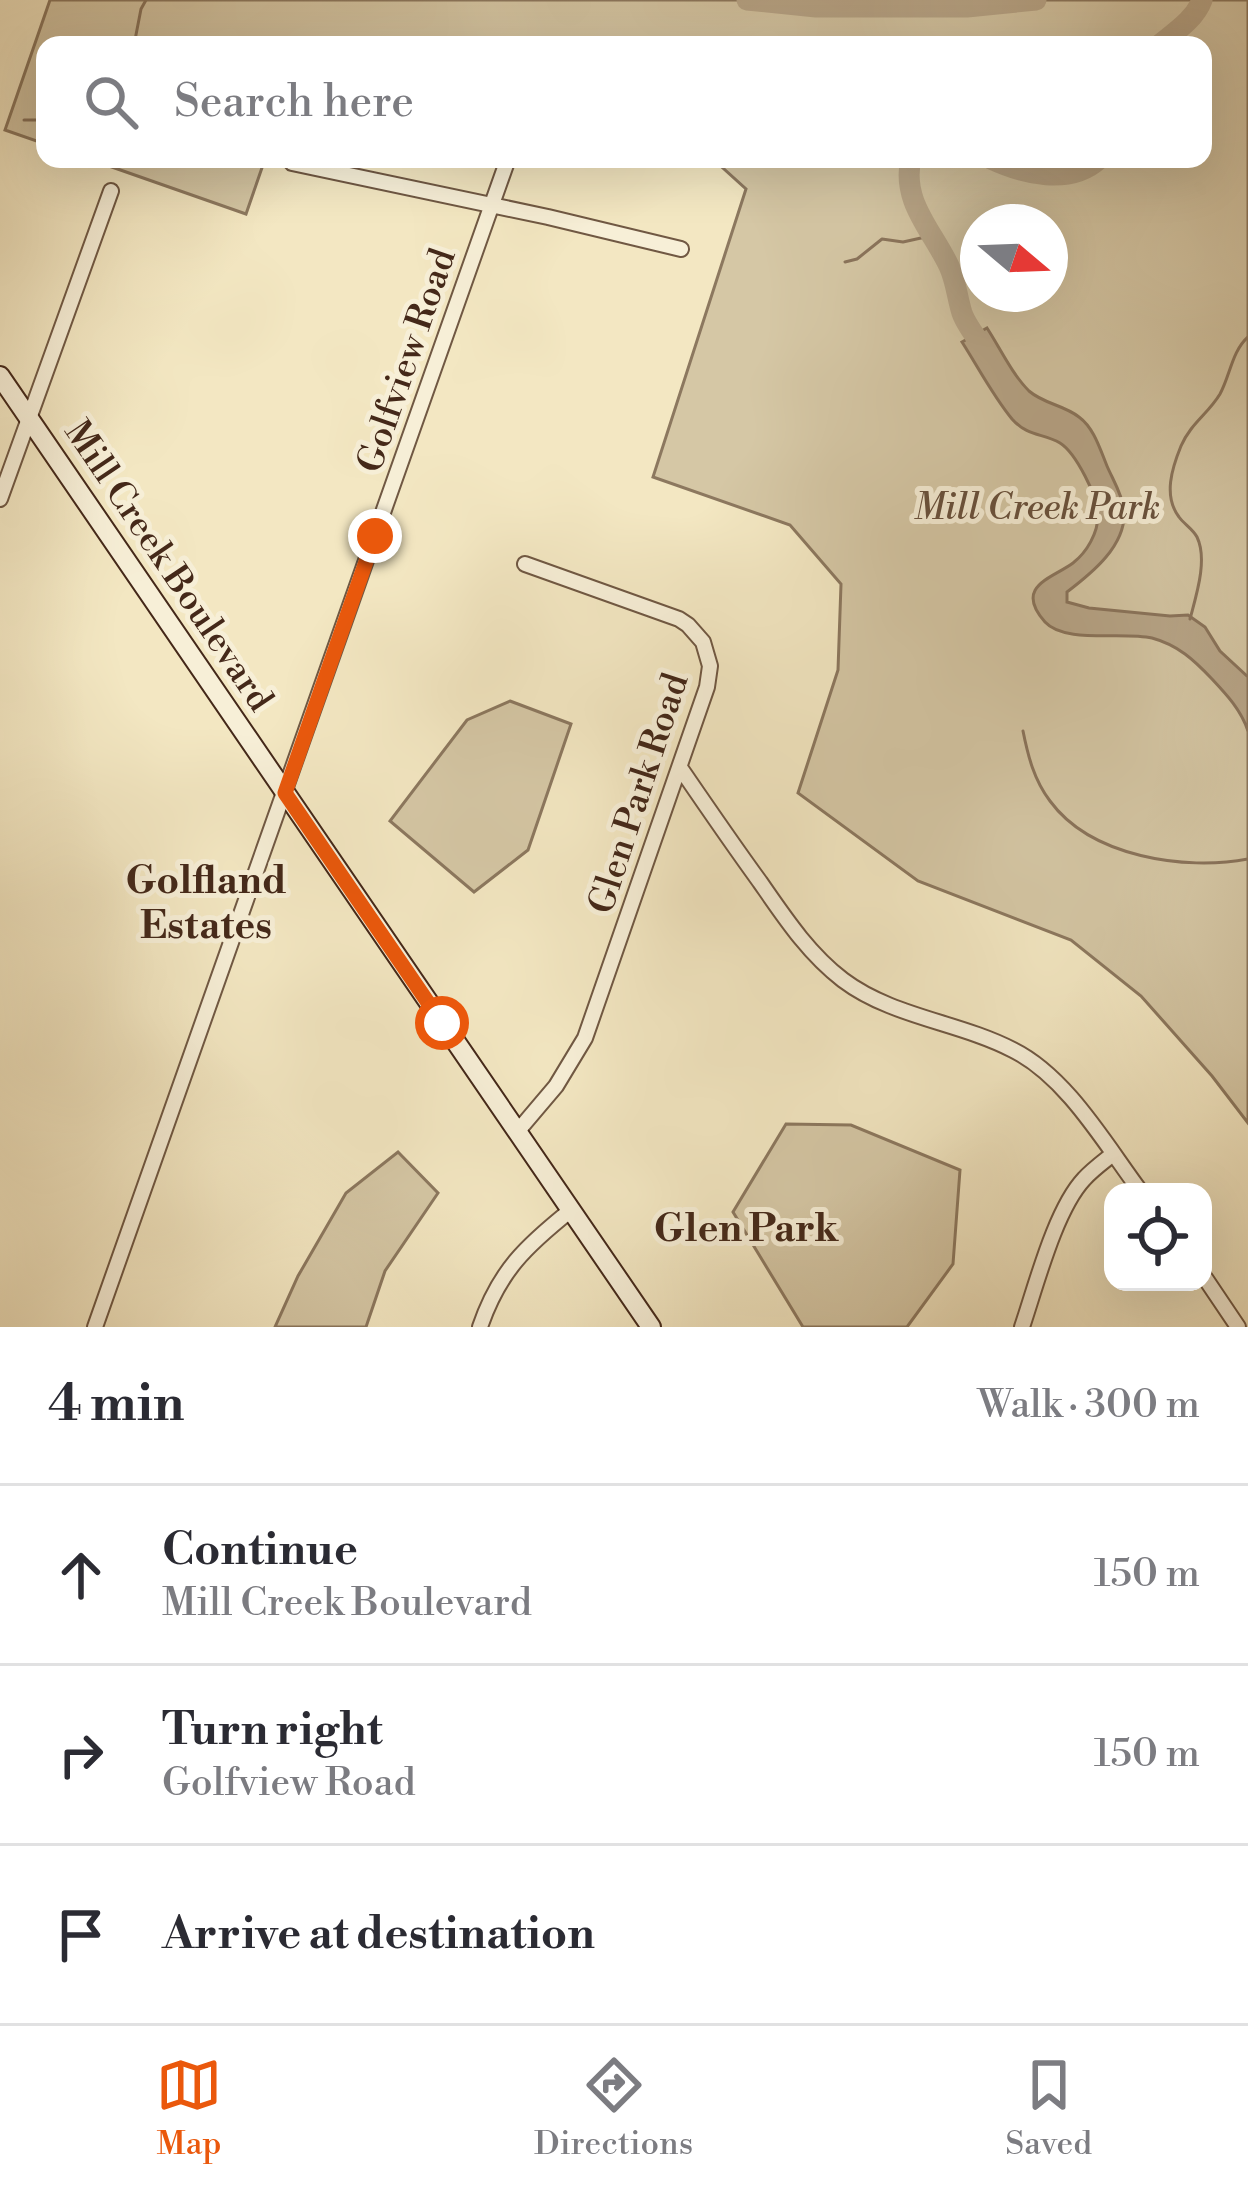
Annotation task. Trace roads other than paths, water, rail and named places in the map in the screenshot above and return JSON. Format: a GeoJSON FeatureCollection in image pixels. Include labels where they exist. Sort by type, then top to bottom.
{"type":"FeatureCollection","features":[{"type":"Feature","properties":{"kind":"street"},"geometry":{"type":"LineString","coordinates":[[315,168],[681,249]]}},
{"type":"Feature","properties":{"kind":"street","name":"Golfview Road"},"geometry":{"type":"LineString","coordinates":[[95,1327],[505,168]]}},
{"type":"Feature","properties":{"kind":"street"},"geometry":{"type":"LineString","coordinates":[[0,499],[111,191]]}},
{"type":"Feature","properties":{"kind":"street","name":"Mill Creek Boulevard"},"geometry":{"type":"LineString","coordinates":[[0,376],[651,1327]]}},
{"type":"Feature","properties":{"kind":"street","name":"Glen Park Road"},"geometry":{"type":"LineString","coordinates":[[517,1132],[556,1086],[585,1038],[710,674],[708,654],[698,634],[679,620],[525,564]]}},
{"type":"Feature","properties":{"kind":"street"},"geometry":{"type":"LineString","coordinates":[[680,769],[798,936],[826,967],[876,999],[1029,1059],[1062,1088],[1134,1183]]}},
{"type":"Feature","properties":{"kind":"street"},"geometry":{"type":"LineString","coordinates":[[1022,1327],[1074,1192],[1113,1154]]}},
{"type":"Feature","properties":{"kind":"street"},"geometry":{"type":"LineString","coordinates":[[480,1327],[495,1289],[514,1260],[572,1210]]}},
{"type":"Feature","properties":{"kind":"street"},"geometry":{"type":"LineString","coordinates":[[1212,1288],[1238,1327]]}},
{"type":"Feature","properties":{"kind":"waterway"},"geometry":{"type":"LineString","coordinates":[[136,36],[146,0]]}},
{"type":"Feature","properties":{"kind":"waterway"},"geometry":{"type":"LineString","coordinates":[[747,0],[816,7],[967,7],[1036,0]]}},
{"type":"Feature","properties":{"kind":"waterway"},"geometry":{"type":"LineString","coordinates":[[1170,36],[1190,19],[1202,0]]}},
{"type":"Feature","properties":{"kind":"waterway"},"geometry":{"type":"LineString","coordinates":[[24,120],[36,120]]}},
{"type":"Feature","properties":{"kind":"waterway"},"geometry":{"type":"LineString","coordinates":[[910,168],[914,202],[949,266],[964,318],[988,354]]}},
{"type":"Feature","properties":{"kind":"waterway"},"geometry":{"type":"LineString","coordinates":[[1014,168],[1046,175],[1084,168]]}},
{"type":"Feature","properties":{"kind":"waterway"},"geometry":{"type":"LineString","coordinates":[[845,262],[857,259],[882,239],[903,242],[930,236]]}},
{"type":"Feature","properties":{"kind":"waterway"},"geometry":{"type":"LineString","coordinates":[[1190,619],[1200,578],[1200,546],[1174,509],[1172,473],[1185,438],[1220,394],[1248,337]]}},
{"type":"Feature","properties":{"kind":"waterway"},"geometry":{"type":"LineString","coordinates":[[1023,731],[1044,793],[1089,835],[1141,856],[1168,861],[1248,859]]}},
{"type":"Feature","properties":{"kind":"district","name":"Golfland Estates"},"geometry":{"type":"Point","coordinates":[206,902]}},
{"type":"Feature","properties":{"kind":"district","name":"Glen Park"},"geometry":{"type":"Point","coordinates":[746,1227]}},
{"type":"Feature","properties":{"kind":"park label","name":"Mill Creek Park"},"geometry":{"type":"Point","coordinates":[1037,506]}}]}
